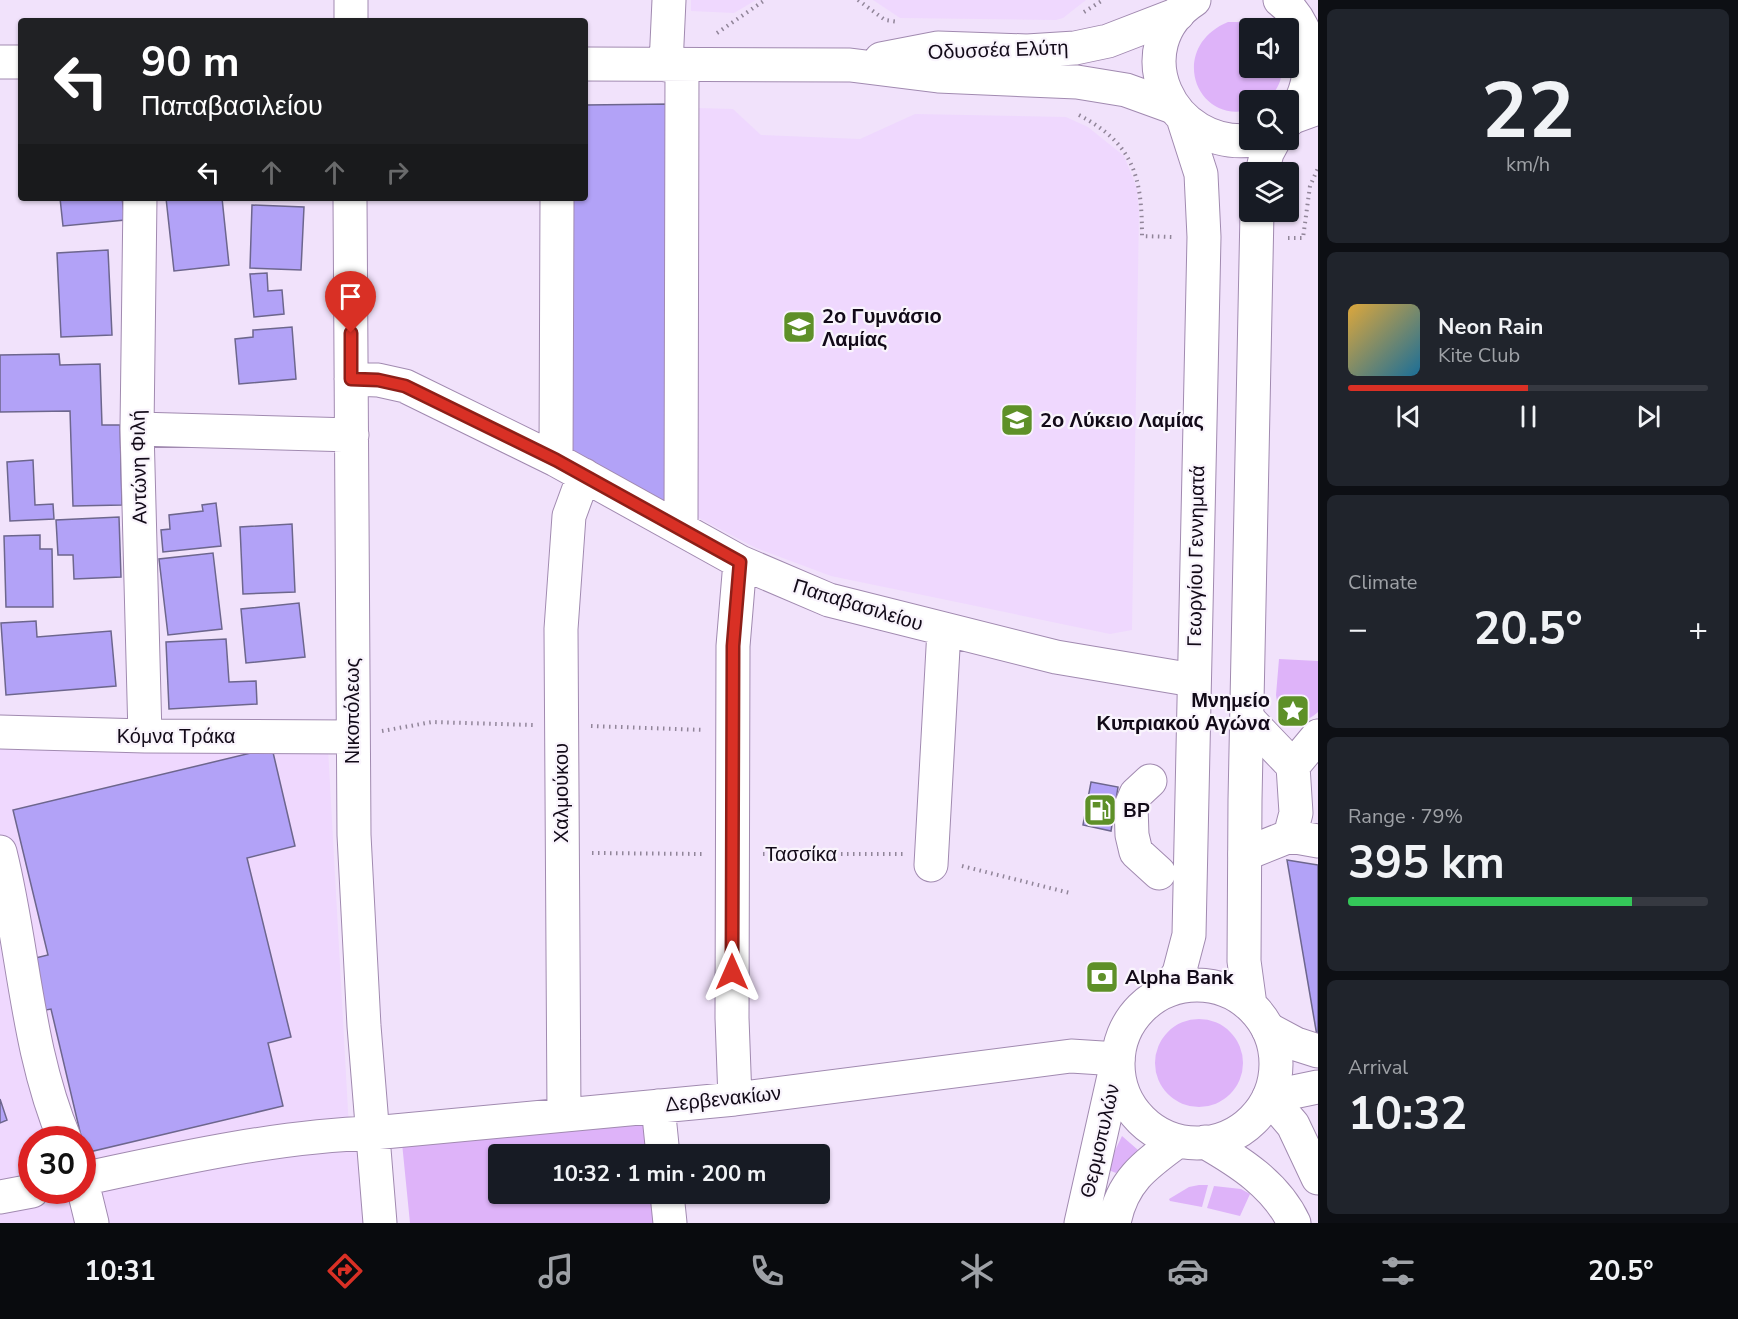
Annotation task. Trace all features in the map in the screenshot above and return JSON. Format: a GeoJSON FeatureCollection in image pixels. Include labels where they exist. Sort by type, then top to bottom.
{"type":"FeatureCollection","features":[{"type":"Feature","properties":{"kind":"street"},"geometry":{"type":"LineString","coordinates":[[351,0],[351,18]]}},
{"type":"Feature","properties":{"kind":"street"},"geometry":{"type":"LineString","coordinates":[[669,0],[681,529]]}},
{"type":"Feature","properties":{"kind":"street","name":"Οδυσσέα Ελύτη"},"geometry":{"type":"LineString","coordinates":[[850,65],[938,48],[1035,51],[1075,48],[1108,41],[1188,4]]}},
{"type":"Feature","properties":{"kind":"street","name":"Γεωργίου Γεννηματά"},"geometry":{"type":"LineString","coordinates":[[1167,990],[1179,973],[1189,934],[1192,680],[1204,200],[1201,174],[1179,114],[1163,84],[1160,59],[1165,35],[1188,4]]}},
{"type":"Feature","properties":{"kind":"street"},"geometry":{"type":"LineString","coordinates":[[1294,11],[1311,43],[1314,70],[1308,95],[1299,111]]}},
{"type":"Feature","properties":{"kind":"street","name":"Οδυσσέα Ελύτη"},"geometry":{"type":"LineString","coordinates":[[588,64],[672,55],[850,65],[938,76],[1077,82],[1126,90],[1179,114]]}},
{"type":"Feature","properties":{"kind":"street"},"geometry":{"type":"LineString","coordinates":[[0,62],[18,62]]}},
{"type":"Feature","properties":{"kind":"street"},"geometry":{"type":"LineString","coordinates":[[1179,114],[1210,136],[1224,140],[1239,140]]}},
{"type":"Feature","properties":{"kind":"street","name":"Αντώνη Φιλή"},"geometry":{"type":"LineString","coordinates":[[140,201],[137,429],[145,736]]}},
{"type":"Feature","properties":{"kind":"street","name":"Νικοπόλεως"},"geometry":{"type":"LineString","coordinates":[[350,201],[352,736],[356,899],[380,1223]]}},
{"type":"Feature","properties":{"kind":"street","name":"Χαλμούκου"},"geometry":{"type":"LineString","coordinates":[[557,201],[570,467],[561,629],[564,1114]]}},
{"type":"Feature","properties":{"kind":"street"},"geometry":{"type":"LineString","coordinates":[[1191,1141],[1221,1139],[1243,1128],[1260,1111],[1269,1097],[1276,1063],[1259,1017],[1244,961],[1257,222]]}},
{"type":"Feature","properties":{"kind":"street","name":"Παπαβασιλείου"},"geometry":{"type":"LineString","coordinates":[[351,379],[378,380],[405,386],[570,467],[740,562],[829,600],[1082,663],[1192,680]]}},
{"type":"Feature","properties":{"kind":"street"},"geometry":{"type":"LineString","coordinates":[[137,429],[351,435]]}},
{"type":"Feature","properties":{"kind":"street"},"geometry":{"type":"LineString","coordinates":[[735,1099],[732,1018],[733,646],[740,562]]}},
{"type":"Feature","properties":{"kind":"street"},"geometry":{"type":"LineString","coordinates":[[931,865],[945,630]]}},
{"type":"Feature","properties":{"kind":"street"},"geometry":{"type":"LineString","coordinates":[[1245,854],[1304,838],[1296,813],[1293,766],[1248,719]]}},
{"type":"Feature","properties":{"kind":"street","name":"Κόμνα Τράκα"},"geometry":{"type":"LineString","coordinates":[[0,732],[145,736],[352,736]]}},
{"type":"Feature","properties":{"kind":"street"},"geometry":{"type":"LineString","coordinates":[[1293,766],[1318,736]]}},
{"type":"Feature","properties":{"kind":"street"},"geometry":{"type":"LineString","coordinates":[[1150,781],[1136,794],[1131,806],[1132,835],[1136,852],[1159,873]]}},
{"type":"Feature","properties":{"kind":"street"},"geometry":{"type":"LineString","coordinates":[[0,852],[11,896],[38,1060],[60,1126]]}},
{"type":"Feature","properties":{"kind":"street"},"geometry":{"type":"LineString","coordinates":[[1294,1223],[1281,1201],[1262,1181],[1236,1161],[1191,1141],[1149,1127],[1129,1104],[1122,1090],[1118,1059],[1127,1025],[1151,998],[1184,985],[1210,986],[1236,994],[1259,1017],[1296,1044],[1318,1052]]}},
{"type":"Feature","properties":{"kind":"street","name":"Δερβενακίων"},"geometry":{"type":"LineString","coordinates":[[96,1178],[143,1166],[328,1135],[373,1133],[735,1099],[1071,1056],[1118,1059]]}},
{"type":"Feature","properties":{"kind":"street","name":"Θερμοπυλών"},"geometry":{"type":"LineString","coordinates":[[1081,1223],[1118,1059]]}},
{"type":"Feature","properties":{"kind":"street"},"geometry":{"type":"LineString","coordinates":[[1269,1097],[1318,1087]]}},
{"type":"Feature","properties":{"kind":"street"},"geometry":{"type":"LineString","coordinates":[[1269,1097],[1293,1125],[1318,1179]]}},
{"type":"Feature","properties":{"kind":"street"},"geometry":{"type":"LineString","coordinates":[[658,1106],[662,1144]]}},
{"type":"Feature","properties":{"kind":"street","name":"Θερμοπυλών"},"geometry":{"type":"LineString","coordinates":[[1113,1223],[1120,1199],[1128,1183],[1191,1141]]}},
{"type":"Feature","properties":{"kind":"street"},"geometry":{"type":"LineString","coordinates":[[0,1197],[18,1194]]}},
{"type":"Feature","properties":{"kind":"street"},"geometry":{"type":"LineString","coordinates":[[87,1204],[92,1223]]}},
{"type":"Feature","properties":{"kind":"street"},"geometry":{"type":"LineString","coordinates":[[668,1204],[670,1223]]}},
{"type":"Feature","properties":{"kind":"path"},"geometry":{"type":"LineString","coordinates":[[672,55],[716,33],[765,0]]}},
{"type":"Feature","properties":{"kind":"path"},"geometry":{"type":"LineString","coordinates":[[1077,82],[1073,112],[1111,135],[1125,150],[1133,166],[1142,202],[1142,236],[1182,237]]}},
{"type":"Feature","properties":{"kind":"path"},"geometry":{"type":"LineString","coordinates":[[1279,238],[1303,238],[1310,186],[1318,168]]}},
{"type":"Feature","properties":{"kind":"path","name":"Τασσίκα"},"geometry":{"type":"LineString","coordinates":[[562,852],[898,853],[931,865],[970,866],[1011,880],[1070,893]]}},
{"type":"Feature","properties":{"kind":"shaded area"},"geometry":{"type":"Polygon","coordinates":[[[691,0],[756,0],[734,13],[691,11],[691,0]]]}},
{"type":"Feature","properties":{"kind":"shaded area"},"geometry":{"type":"Polygon","coordinates":[[[873,0],[1086,0],[1063,18],[1056,20],[900,18],[873,0]]]}},
{"type":"Feature","properties":{"kind":"shaded area"},"geometry":{"type":"Polygon","coordinates":[[[1228,22],[1239,22],[1239,78],[1281,78],[1276,90],[1239,90],[1239,111],[1230,111],[1214,106],[1203,95],[1196,81],[1194,65],[1198,48],[1209,34],[1228,22]]]}},
{"type":"Feature","properties":{"kind":"shaded area"},"geometry":{"type":"Polygon","coordinates":[[[697,108],[733,109],[761,135],[860,139],[915,114],[1066,117],[1088,127],[1124,156],[1137,188],[1139,212],[1132,630],[1110,634],[831,576],[756,548],[693,515],[697,108]]]}},
{"type":"Feature","properties":{"kind":"shaded area"},"geometry":{"type":"Polygon","coordinates":[[[1279,659],[1318,661],[1318,712],[1313,716],[1299,720],[1279,715],[1276,695],[1279,659]]]}},
{"type":"Feature","properties":{"kind":"shaded area"},"geometry":{"type":"Polygon","coordinates":[[[0,747],[328,748],[350,1147],[365,1145],[371,1223],[0,1223],[0,747]]]}},
{"type":"Feature","properties":{"kind":"shaded area"},"geometry":{"type":"Polygon","coordinates":[[[1199,1019],[1224,1026],[1236,1038],[1243,1063],[1236,1088],[1224,1100],[1199,1107],[1174,1100],[1162,1088],[1155,1063],[1162,1038],[1174,1026],[1199,1019]]]}},
{"type":"Feature","properties":{"kind":"shaded area"},"geometry":{"type":"Polygon","coordinates":[[[647,1114],[651,1144],[488,1144],[488,1204],[660,1204],[663,1223],[410,1223],[402,1143],[647,1114]]]}},
{"type":"Feature","properties":{"kind":"shaded area"},"geometry":{"type":"Polygon","coordinates":[[[1122,1136],[1138,1150],[1116,1173],[1106,1169],[1122,1136]]]}},
{"type":"Feature","properties":{"kind":"shaded area"},"geometry":{"type":"Polygon","coordinates":[[[1208,1185],[1202,1207],[1170,1201],[1169,1199],[1189,1187],[1208,1185]]]}},
{"type":"Feature","properties":{"kind":"shaded area"},"geometry":{"type":"Polygon","coordinates":[[[1214,1186],[1241,1189],[1250,1194],[1240,1216],[1207,1208],[1214,1186]]]}},
{"type":"Feature","properties":{"kind":"building"},"geometry":{"type":"Polygon","coordinates":[[[671,104],[672,507],[565,449],[565,201],[588,201],[588,105],[671,104]]]}},
{"type":"Feature","properties":{"kind":"building"},"geometry":{"type":"Polygon","coordinates":[[[60,201],[122,201],[125,220],[63,226],[60,201]]]}},
{"type":"Feature","properties":{"kind":"building"},"geometry":{"type":"Polygon","coordinates":[[[166,201],[222,201],[229,265],[174,271],[166,201]]]}},
{"type":"Feature","properties":{"kind":"building"},"geometry":{"type":"Polygon","coordinates":[[[252,205],[304,207],[301,270],[250,268],[252,205]]]}},
{"type":"Feature","properties":{"kind":"building"},"geometry":{"type":"Polygon","coordinates":[[[108,250],[112,335],[61,337],[57,253],[108,250]]]}},
{"type":"Feature","properties":{"kind":"building"},"geometry":{"type":"Polygon","coordinates":[[[267,273],[268,291],[282,290],[284,314],[254,317],[250,274],[267,273]]]}},
{"type":"Feature","properties":{"kind":"building"},"geometry":{"type":"Polygon","coordinates":[[[292,327],[296,379],[239,384],[235,339],[253,337],[253,330],[292,327]]]}},
{"type":"Feature","properties":{"kind":"building"},"geometry":{"type":"Polygon","coordinates":[[[59,354],[60,365],[100,364],[102,425],[120,425],[122,505],[73,506],[70,411],[0,412],[0,355],[59,354]]]}},
{"type":"Feature","properties":{"kind":"building"},"geometry":{"type":"Polygon","coordinates":[[[33,460],[35,505],[53,504],[54,519],[10,521],[7,462],[33,460]]]}},
{"type":"Feature","properties":{"kind":"building"},"geometry":{"type":"Polygon","coordinates":[[[216,503],[221,546],[163,552],[161,530],[170,529],[169,515],[203,511],[202,505],[216,503]]]}},
{"type":"Feature","properties":{"kind":"building"},"geometry":{"type":"Polygon","coordinates":[[[119,517],[121,577],[74,579],[73,555],[58,555],[56,520],[119,517]]]}},
{"type":"Feature","properties":{"kind":"building"},"geometry":{"type":"Polygon","coordinates":[[[292,524],[295,592],[243,594],[240,527],[292,524]]]}},
{"type":"Feature","properties":{"kind":"building"},"geometry":{"type":"Polygon","coordinates":[[[40,535],[40,549],[52,549],[53,607],[6,607],[4,536],[40,535]]]}},
{"type":"Feature","properties":{"kind":"building"},"geometry":{"type":"Polygon","coordinates":[[[213,553],[222,629],[168,635],[159,559],[213,553]]]}},
{"type":"Feature","properties":{"kind":"building"},"geometry":{"type":"Polygon","coordinates":[[[299,603],[305,657],[246,663],[241,609],[299,603]]]}},
{"type":"Feature","properties":{"kind":"building"},"geometry":{"type":"Polygon","coordinates":[[[36,621],[37,637],[111,631],[116,686],[6,695],[1,623],[36,621]]]}},
{"type":"Feature","properties":{"kind":"building"},"geometry":{"type":"Polygon","coordinates":[[[226,639],[229,682],[256,681],[257,704],[169,709],[166,642],[226,639]]]}},
{"type":"Feature","properties":{"kind":"building"},"geometry":{"type":"Polygon","coordinates":[[[272,748],[295,846],[247,858],[291,1037],[268,1043],[283,1106],[96,1150],[96,1126],[79,1126],[51,1009],[35,1012],[23,961],[48,955],[13,810],[272,748]]]}},
{"type":"Feature","properties":{"kind":"building"},"geometry":{"type":"Polygon","coordinates":[[[1091,782],[1118,787],[1111,831],[1083,825],[1091,782]]]}},
{"type":"Feature","properties":{"kind":"building"},"geometry":{"type":"Polygon","coordinates":[[[1287,860],[1318,865],[1318,1036],[1317,1036],[1287,860]]]}},
{"type":"Feature","properties":{"kind":"building"},"geometry":{"type":"Polygon","coordinates":[[[0,1099],[7,1120],[0,1123],[0,1099]]]}},
{"type":"Feature","properties":{"kind":"place","name":"2ο Γυμνάσιο Λαμίας"},"geometry":{"type":"Point","coordinates":[799,327]}},
{"type":"Feature","properties":{"kind":"place","name":"2ο Λύκειο Λαμίας"},"geometry":{"type":"Point","coordinates":[1017,420]}},
{"type":"Feature","properties":{"kind":"place","name":"Μνημείο Κυπριακού Αγώνα"},"geometry":{"type":"Point","coordinates":[1293,711]}},
{"type":"Feature","properties":{"kind":"place","name":"BP"},"geometry":{"type":"Point","coordinates":[1100,810]}},
{"type":"Feature","properties":{"kind":"place","name":"Alpha Bank"},"geometry":{"type":"Point","coordinates":[1102,977]}},
{"type":"Feature","properties":{"kind":"route"},"geometry":{"type":"LineString","coordinates":[[351,333],[351,379],[378,380],[405,386],[556,460],[740,562],[733,646],[732,972]]}}]}
